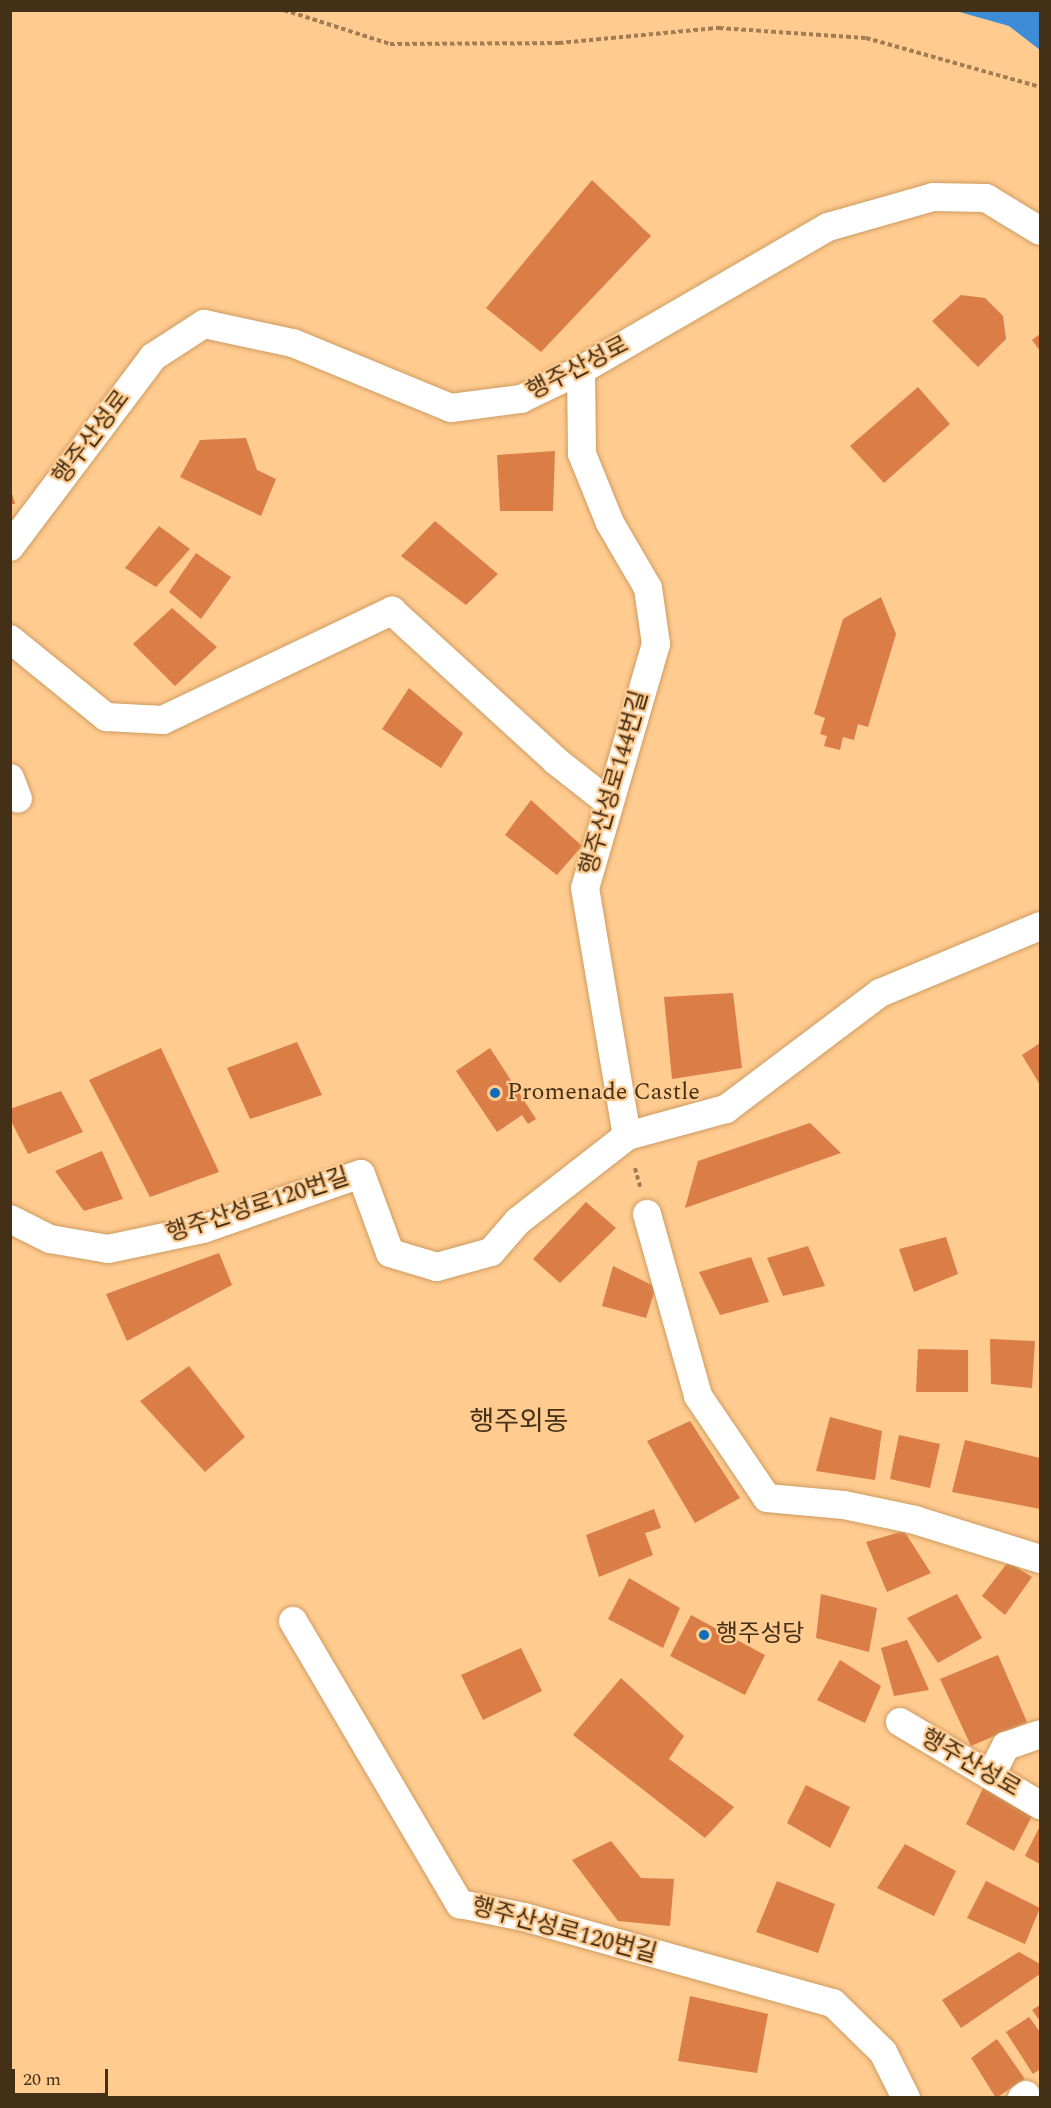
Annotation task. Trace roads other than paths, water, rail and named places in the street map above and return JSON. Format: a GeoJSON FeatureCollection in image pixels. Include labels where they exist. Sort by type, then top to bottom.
{"type":"FeatureCollection","features":[{"type":"Feature","properties":{"kind":"street","name":"행주산성로"},"geometry":{"type":"LineString","coordinates":[[10,547],[153,357],[204,324],[293,343],[451,408],[521,399],[581,370],[828,227],[933,197],[986,198],[1041,231]]}},
{"type":"Feature","properties":{"kind":"street","name":"행주산성로144번길"},"geometry":{"type":"LineString","coordinates":[[581,370],[582,454],[610,523],[648,588],[656,644],[607,801],[585,888],[627,1136]]}},
{"type":"Feature","properties":{"kind":"street"},"geometry":{"type":"LineString","coordinates":[[10,639],[106,717],[163,720],[392,611],[556,761],[607,801]]}},
{"type":"Feature","properties":{"kind":"street"},"geometry":{"type":"LineString","coordinates":[[627,1136],[726,1109],[880,993],[1041,926]]}},
{"type":"Feature","properties":{"kind":"street","name":"행주산성로120번길"},"geometry":{"type":"LineString","coordinates":[[10,1219],[50,1239],[108,1249],[203,1229],[361,1174],[390,1253],[437,1267],[491,1252],[518,1221],[627,1136]]}},
{"type":"Feature","properties":{"kind":"street"},"geometry":{"type":"LineString","coordinates":[[647,1214],[698,1396],[768,1498],[844,1505],[915,1520],[1041,1559]]}},
{"type":"Feature","properties":{"kind":"street","name":"행주산성로120번길"},"geometry":{"type":"LineString","coordinates":[[293,1621],[460,1904],[524,1917],[833,2003],[884,2052],[906,2097]]}},
{"type":"Feature","properties":{"kind":"street","name":"행주산성로"},"geometry":{"type":"LineString","coordinates":[[900,1722],[1041,1805]]}},
{"type":"Feature","properties":{"kind":"street"},"geometry":{"type":"LineString","coordinates":[[991,1775],[1006,1746],[1041,1734]]}},
{"type":"Feature","properties":{"kind":"water"},"geometry":{"type":"Polygon","coordinates":[[[956,11],[1040,11],[1040,50],[1009,26],[956,11]]]}},
{"type":"Feature","properties":{"kind":"place","name":"Promenade Castle"},"geometry":{"type":"Point","coordinates":[495,1093]}},
{"type":"Feature","properties":{"kind":"place","name":"행주성당"},"geometry":{"type":"Point","coordinates":[704,1635]}},
{"type":"Feature","properties":{"kind":"district","name":"행주외동"},"geometry":{"type":"Point","coordinates":[519,1423]}}]}
